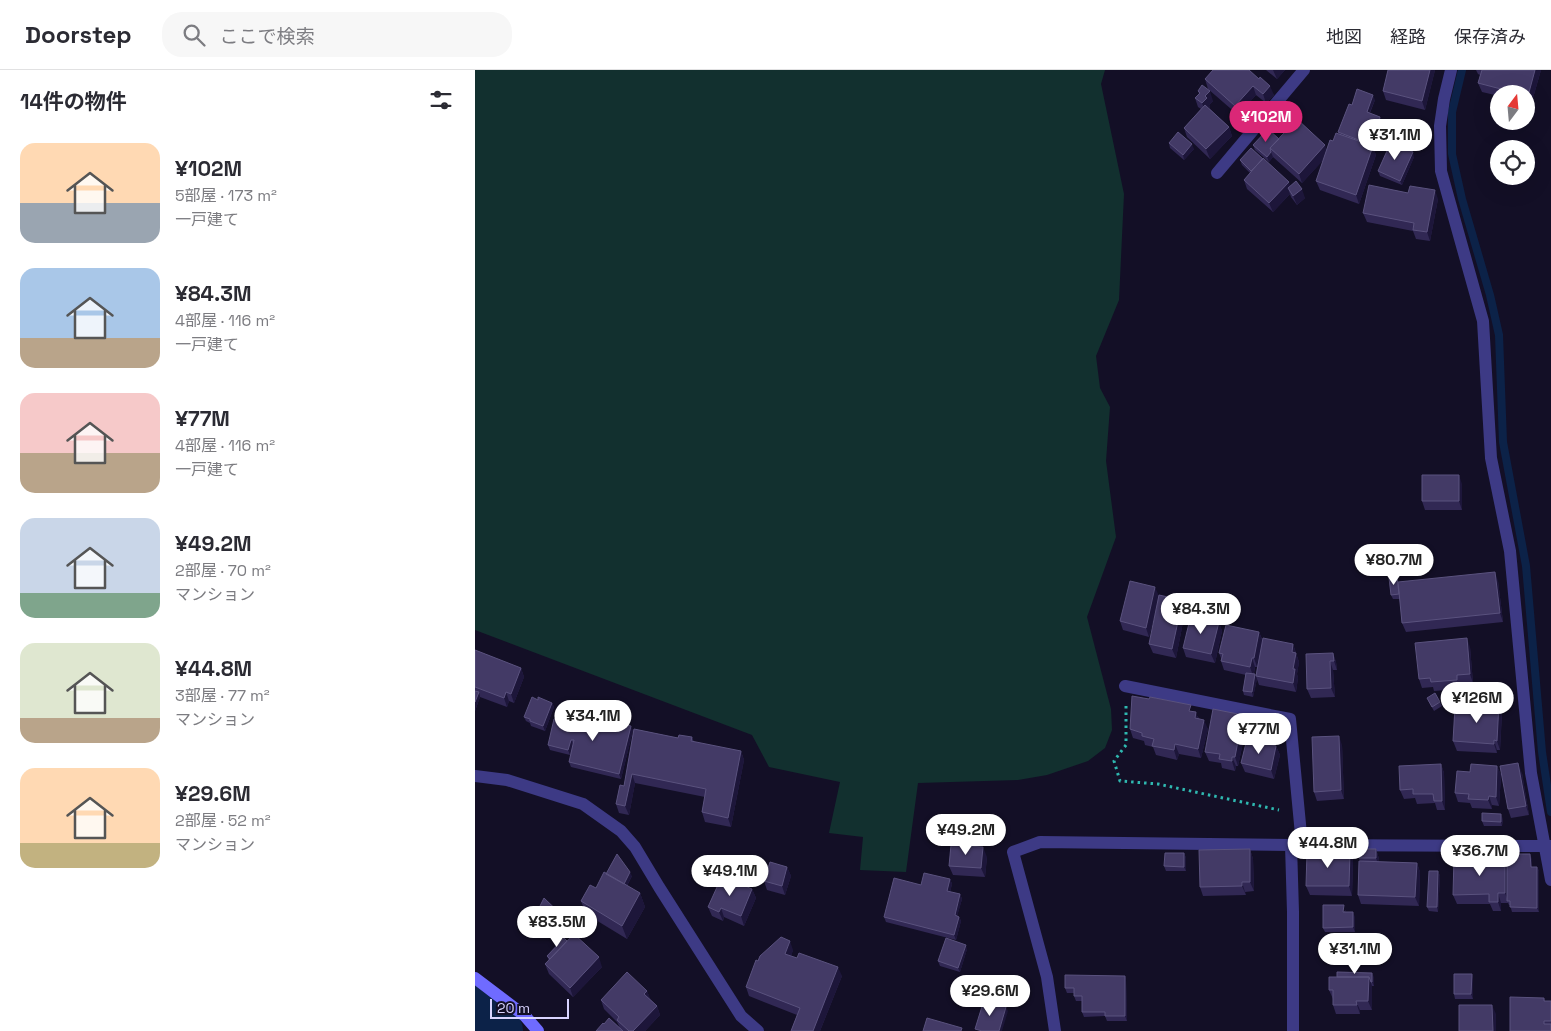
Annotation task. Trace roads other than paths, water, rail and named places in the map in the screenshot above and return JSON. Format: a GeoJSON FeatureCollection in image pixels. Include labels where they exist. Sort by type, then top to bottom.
{"type":"FeatureCollection","features":[{"type":"Feature","properties":{"kind":"main road"},"geometry":{"type":"LineString","coordinates":[[475,978],[525,1016],[538,1031]]}},
{"type":"Feature","properties":{"kind":"street"},"geometry":{"type":"LineString","coordinates":[[1217,173],[1304,70]]}},
{"type":"Feature","properties":{"kind":"street"},"geometry":{"type":"LineString","coordinates":[[1451,70],[1440,126],[1441,172],[1483,321],[1491,458],[1510,551],[1531,773],[1548,846],[1551,880]]}},
{"type":"Feature","properties":{"kind":"street"},"geometry":{"type":"LineString","coordinates":[[1125,686],[1290,719],[1299,814],[1293,912],[1293,1031]]}},
{"type":"Feature","properties":{"kind":"street"},"geometry":{"type":"LineString","coordinates":[[475,776],[507,780],[583,804],[621,831],[635,847],[741,1016],[758,1031]]}},
{"type":"Feature","properties":{"kind":"street"},"geometry":{"type":"LineString","coordinates":[[1055,1031],[1047,977],[1013,852],[1040,842],[1548,846]]}},
{"type":"Feature","properties":{"kind":"waterway"},"geometry":{"type":"LineString","coordinates":[[1462,70],[1452,112],[1452,154],[1462,199],[1490,295],[1499,335],[1503,442],[1526,566],[1542,752],[1551,812]]}},
{"type":"Feature","properties":{"kind":"waterway"},"geometry":{"type":"LineString","coordinates":[[475,1010],[499,1031]]}}]}
